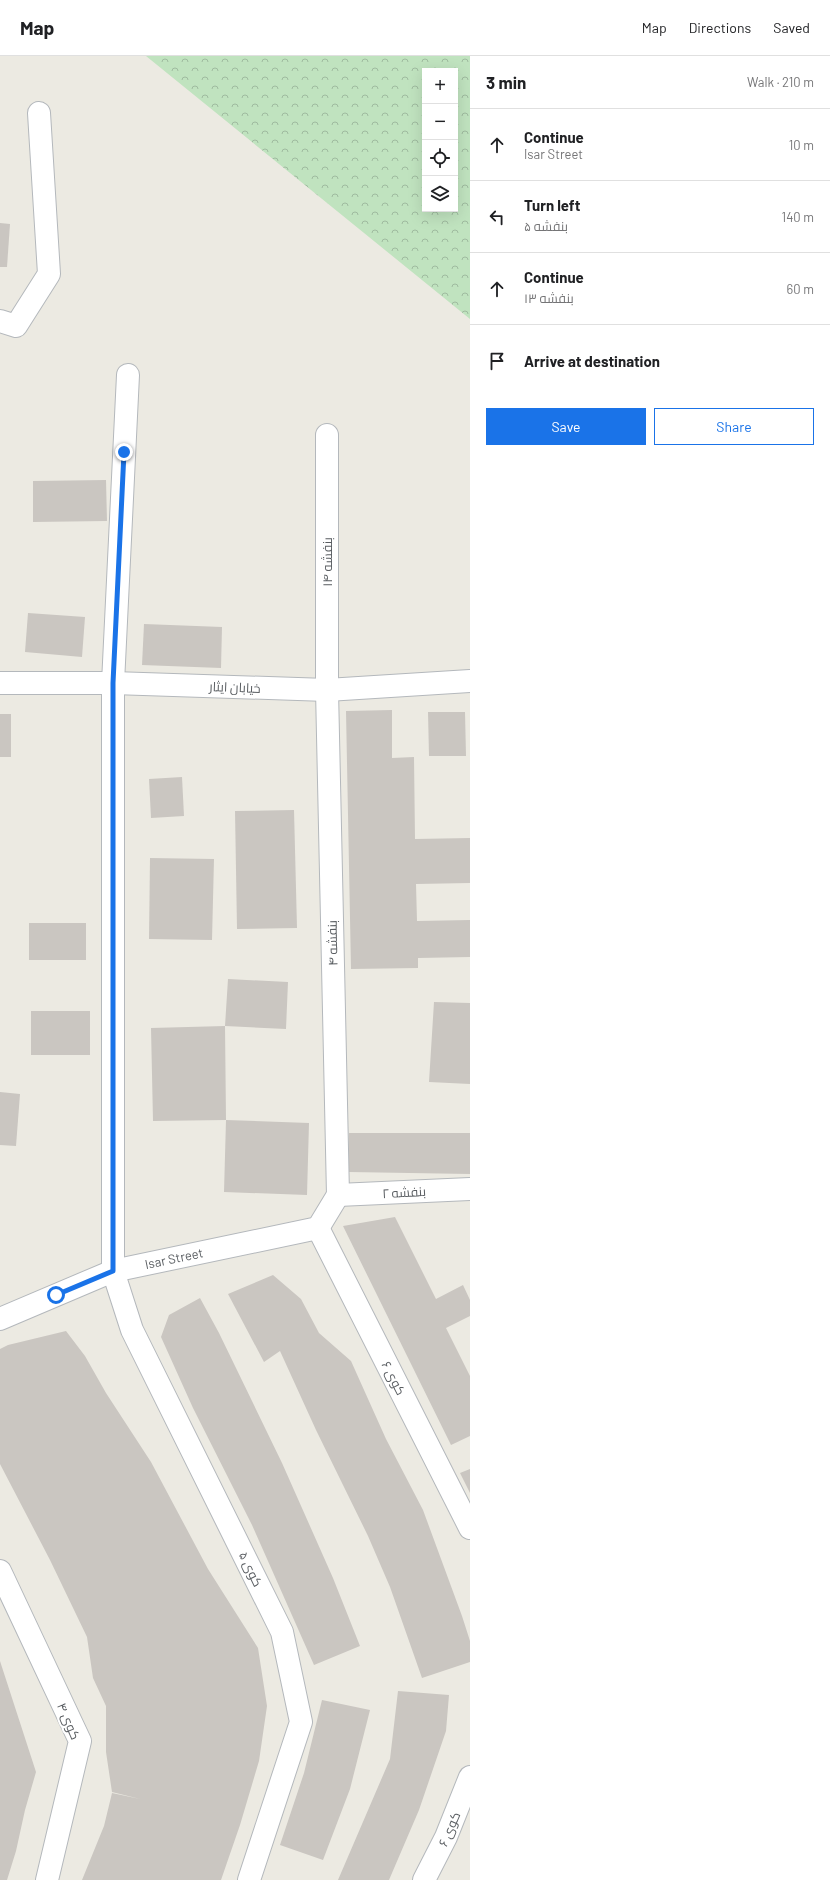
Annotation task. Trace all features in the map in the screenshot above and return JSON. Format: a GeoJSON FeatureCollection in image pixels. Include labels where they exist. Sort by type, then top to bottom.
{"type":"FeatureCollection","features":[{"type":"Feature","properties":{"kind":"street"},"geometry":{"type":"LineString","coordinates":[[0,321],[16,326],[49,274],[39,114]]}},
{"type":"Feature","properties":{"kind":"street","name":"کوی ۵"},"geometry":{"type":"LineString","coordinates":[[128,375],[113,683],[113,1271],[132,1330],[282,1632],[301,1722],[249,1880]]}},
{"type":"Feature","properties":{"kind":"street","name":"بنفشه ۱۴"},"geometry":{"type":"LineString","coordinates":[[327,690],[328,435]]}},
{"type":"Feature","properties":{"kind":"street","name":"خیابان ایثار"},"geometry":{"type":"LineString","coordinates":[[0,683],[113,683],[327,690],[470,681]]}},
{"type":"Feature","properties":{"kind":"street","name":"بنفشه ۴"},"geometry":{"type":"LineString","coordinates":[[327,690],[338,1196]]}},
{"type":"Feature","properties":{"kind":"street","name":"بنفشه ۲"},"geometry":{"type":"LineString","coordinates":[[338,1196],[470,1189]]}},
{"type":"Feature","properties":{"kind":"street"},"geometry":{"type":"LineString","coordinates":[[318,1228],[338,1196]]}},
{"type":"Feature","properties":{"kind":"street","name":"Isar Street"},"geometry":{"type":"LineString","coordinates":[[0,1318],[113,1271],[318,1228]]}},
{"type":"Feature","properties":{"kind":"street","name":"کوی ۶"},"geometry":{"type":"LineString","coordinates":[[318,1228],[470,1528]]}},
{"type":"Feature","properties":{"kind":"street","name":"کوی ۴"},"geometry":{"type":"LineString","coordinates":[[0,1571],[80,1741],[47,1880]]}},
{"type":"Feature","properties":{"kind":"street","name":"کوی ۶"},"geometry":{"type":"LineString","coordinates":[[424,1880],[446,1836],[470,1777]]}},
{"type":"Feature","properties":{"kind":"green space"},"geometry":{"type":"Polygon","coordinates":[[[146,56],[470,56],[470,319],[146,56]]]}},
{"type":"Feature","properties":{"kind":"building"},"geometry":{"type":"Polygon","coordinates":[[[0,223],[10,224],[7,267],[0,267],[0,223]]]}},
{"type":"Feature","properties":{"kind":"building"},"geometry":{"type":"Polygon","coordinates":[[[106,480],[107,521],[33,522],[33,481],[106,480]]]}},
{"type":"Feature","properties":{"kind":"building"},"geometry":{"type":"Polygon","coordinates":[[[28,613],[85,617],[82,657],[25,652],[28,613]]]}},
{"type":"Feature","properties":{"kind":"building"},"geometry":{"type":"Polygon","coordinates":[[[144,624],[222,627],[221,668],[142,665],[144,624]]]}},
{"type":"Feature","properties":{"kind":"building"},"geometry":{"type":"Polygon","coordinates":[[[392,710],[392,758],[414,757],[415,839],[470,838],[470,883],[416,884],[417,921],[470,920],[470,957],[418,958],[418,968],[351,969],[346,711],[392,710]]]}},
{"type":"Feature","properties":{"kind":"building"},"geometry":{"type":"Polygon","coordinates":[[[428,712],[465,712],[466,756],[429,756],[428,712]]]}},
{"type":"Feature","properties":{"kind":"building"},"geometry":{"type":"Polygon","coordinates":[[[0,714],[11,714],[11,757],[0,757],[0,714]]]}},
{"type":"Feature","properties":{"kind":"building"},"geometry":{"type":"Polygon","coordinates":[[[182,777],[184,816],[151,818],[149,779],[182,777]]]}},
{"type":"Feature","properties":{"kind":"building"},"geometry":{"type":"Polygon","coordinates":[[[294,810],[297,928],[237,929],[235,811],[294,810]]]}},
{"type":"Feature","properties":{"kind":"building"},"geometry":{"type":"Polygon","coordinates":[[[150,858],[214,859],[212,940],[149,939],[150,858]]]}},
{"type":"Feature","properties":{"kind":"building"},"geometry":{"type":"Polygon","coordinates":[[[29,923],[86,923],[86,960],[29,960],[29,923]]]}},
{"type":"Feature","properties":{"kind":"building"},"geometry":{"type":"Polygon","coordinates":[[[228,979],[288,982],[286,1029],[225,1026],[228,979]]]}},
{"type":"Feature","properties":{"kind":"building"},"geometry":{"type":"Polygon","coordinates":[[[434,1002],[470,1003],[470,1084],[429,1082],[434,1002]]]}},
{"type":"Feature","properties":{"kind":"building"},"geometry":{"type":"Polygon","coordinates":[[[31,1011],[90,1011],[90,1055],[31,1055],[31,1011]]]}},
{"type":"Feature","properties":{"kind":"building"},"geometry":{"type":"Polygon","coordinates":[[[225,1026],[226,1120],[153,1121],[151,1028],[225,1026]]]}},
{"type":"Feature","properties":{"kind":"building"},"geometry":{"type":"Polygon","coordinates":[[[0,1092],[20,1094],[16,1146],[0,1145],[0,1092]]]}},
{"type":"Feature","properties":{"kind":"building"},"geometry":{"type":"Polygon","coordinates":[[[226,1120],[309,1123],[307,1195],[224,1192],[226,1120]]]}},
{"type":"Feature","properties":{"kind":"building"},"geometry":{"type":"Polygon","coordinates":[[[349,1133],[470,1133],[470,1174],[349,1172],[349,1133]]]}},
{"type":"Feature","properties":{"kind":"building"},"geometry":{"type":"Polygon","coordinates":[[[395,1217],[436,1299],[463,1285],[470,1300],[470,1316],[446,1328],[470,1376],[470,1436],[451,1445],[343,1226],[395,1217]]]}},
{"type":"Feature","properties":{"kind":"building"},"geometry":{"type":"Polygon","coordinates":[[[273,1275],[301,1299],[319,1333],[351,1361],[386,1439],[423,1510],[470,1641],[470,1662],[422,1678],[390,1587],[368,1536],[316,1430],[280,1351],[264,1362],[228,1294],[273,1275]]]}},
{"type":"Feature","properties":{"kind":"building"},"geometry":{"type":"Polygon","coordinates":[[[200,1298],[219,1333],[282,1463],[333,1578],[360,1646],[314,1665],[252,1525],[193,1408],[161,1337],[169,1315],[200,1298]]]}},
{"type":"Feature","properties":{"kind":"building"},"geometry":{"type":"Polygon","coordinates":[[[66,1331],[85,1356],[106,1393],[151,1462],[208,1569],[258,1648],[267,1706],[259,1761],[240,1825],[221,1880],[82,1880],[104,1826],[112,1793],[140,1799],[112,1792],[106,1752],[106,1706],[93,1678],[87,1637],[50,1560],[0,1464],[0,1349],[8,1345],[66,1331]]]}},
{"type":"Feature","properties":{"kind":"building"},"geometry":{"type":"Polygon","coordinates":[[[470,1469],[470,1493],[460,1473],[470,1469]]]}},
{"type":"Feature","properties":{"kind":"building"},"geometry":{"type":"Polygon","coordinates":[[[0,1661],[36,1772],[7,1880],[0,1880],[0,1661]]]}},
{"type":"Feature","properties":{"kind":"building"},"geometry":{"type":"Polygon","coordinates":[[[398,1691],[449,1695],[446,1731],[419,1810],[389,1880],[338,1880],[390,1759],[398,1691]]]}},
{"type":"Feature","properties":{"kind":"building"},"geometry":{"type":"Polygon","coordinates":[[[322,1700],[370,1710],[350,1789],[323,1860],[280,1845],[304,1773],[322,1700]]]}},
{"type":"Feature","properties":{"kind":"route"},"geometry":{"type":"LineString","coordinates":[[56,1295],[113,1271],[113,683],[124,452]]}}]}
